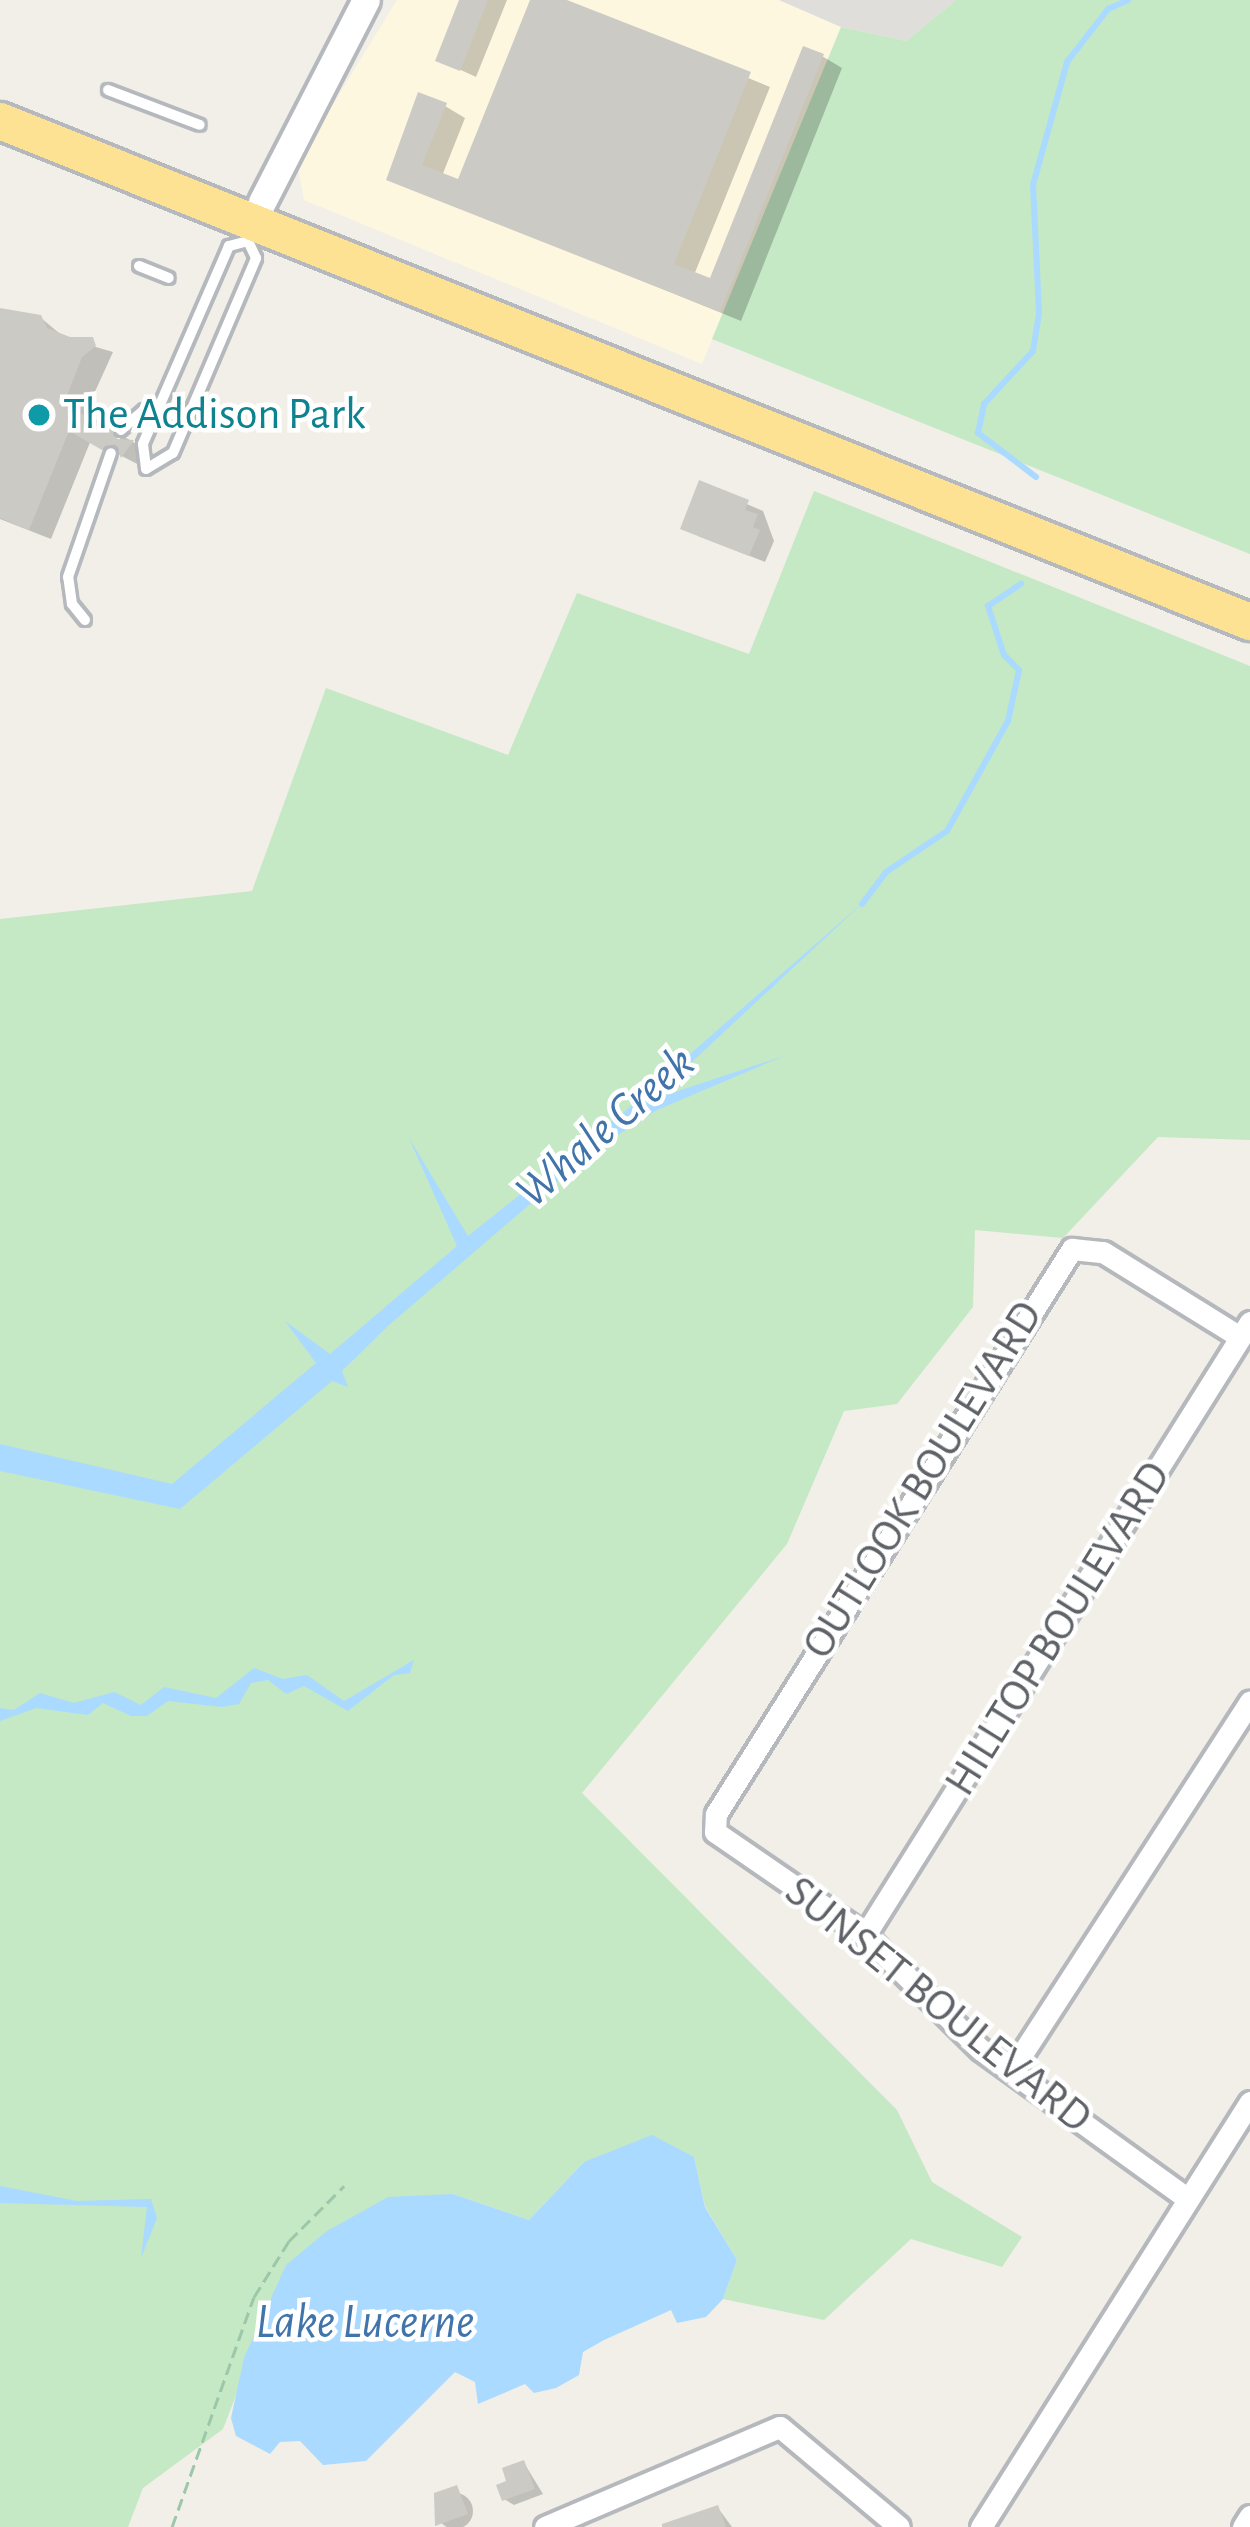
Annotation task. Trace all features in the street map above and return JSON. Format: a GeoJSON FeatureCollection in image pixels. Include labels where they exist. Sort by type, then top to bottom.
{"type":"FeatureCollection","features":[{"type":"Feature","properties":{"kind":"highway"},"geometry":{"type":"LineString","coordinates":[[0,97],[255,222],[1250,597]]}},
{"type":"Feature","properties":{"kind":"highway"},"geometry":{"type":"LineString","coordinates":[[0,121],[1250,622]]}},
{"type":"Feature","properties":{"kind":"street"},"geometry":{"type":"LineString","coordinates":[[255,222],[366,0]]}},
{"type":"Feature","properties":{"kind":"street","name":"OUTLOOK BOULEVARD"},"geometry":{"type":"LineString","coordinates":[[763,1739],[1054,1269],[1072,1249],[1103,1252],[1245,1330]]}},
{"type":"Feature","properties":{"kind":"street","name":"HILLTOP BOULEVARD"},"geometry":{"type":"LineString","coordinates":[[866,1935],[1245,1330]]}},
{"type":"Feature","properties":{"kind":"street"},"geometry":{"type":"LineString","coordinates":[[1011,2071],[1250,1701]]}},
{"type":"Feature","properties":{"kind":"street","name":"SUNSET BOULEVARD"},"geometry":{"type":"LineString","coordinates":[[763,1739],[716,1814],[715,1832],[866,1935],[1011,2071],[1188,2199]]}},
{"type":"Feature","properties":{"kind":"street"},"geometry":{"type":"LineString","coordinates":[[981,2527],[1250,2102]]}},
{"type":"Feature","properties":{"kind":"street"},"geometry":{"type":"LineString","coordinates":[[545,2527],[667,2481],[780,2427],[899,2527]]}},
{"type":"Feature","properties":{"kind":"street"},"geometry":{"type":"LineString","coordinates":[[1243,2527],[1250,2516]]}},
{"type":"Feature","properties":{"kind":"lane"},"geometry":{"type":"LineString","coordinates":[[108,90],[200,125]]}},
{"type":"Feature","properties":{"kind":"lane"},"geometry":{"type":"LineString","coordinates":[[255,222],[256,258],[188,418],[172,453],[146,469],[143,444],[229,246],[255,222]]}},
{"type":"Feature","properties":{"kind":"lane"},"geometry":{"type":"LineString","coordinates":[[139,266],[169,278]]}},
{"type":"Feature","properties":{"kind":"lane"},"geometry":{"type":"LineString","coordinates":[[121,430],[135,414],[158,409],[188,418]]}},
{"type":"Feature","properties":{"kind":"lane"},"geometry":{"type":"LineString","coordinates":[[85,620],[72,604],[68,578],[111,453]]}},
{"type":"Feature","properties":{"kind":"path"},"geometry":{"type":"LineString","coordinates":[[172,2527],[254,2297],[289,2241],[344,2186]]}},
{"type":"Feature","properties":{"kind":"shaded area"},"geometry":{"type":"Polygon","coordinates":[[[397,0],[779,0],[841,27],[702,364],[304,200],[297,163],[397,0]]]}},
{"type":"Feature","properties":{"kind":"shaded area"},"geometry":{"type":"Polygon","coordinates":[[[779,0],[956,0],[906,41],[841,27],[779,0]]]}},
{"type":"Feature","properties":{"kind":"green space"},"geometry":{"type":"Polygon","coordinates":[[[956,0],[1250,0],[1250,554],[712,339],[841,27],[906,41],[956,0]]]}},
{"type":"Feature","properties":{"kind":"green space"},"geometry":{"type":"Polygon","coordinates":[[[814,491],[1250,666],[1250,1140],[1158,1137],[1063,1238],[975,1230],[973,1307],[897,1404],[844,1411],[787,1544],[582,1793],[897,2110],[932,2182],[1022,2237],[1002,2267],[911,2239],[824,2320],[723,2299],[737,2260],[705,2206],[694,2157],[584,2162],[529,2220],[453,2194],[286,2265],[223,2429],[143,2488],[128,2527],[0,2527],[0,919],[252,891],[326,688],[508,755],[577,593],[749,654],[814,491]]]}},
{"type":"Feature","properties":{"kind":"water","name":"Whale Creek"},"geometry":{"type":"Polygon","coordinates":[[[867,899],[651,1100],[784,1056],[657,1110],[591,1152],[389,1325],[342,1371],[348,1387],[332,1381],[180,1509],[0,1471],[0,1444],[172,1484],[316,1363],[285,1321],[330,1354],[457,1246],[409,1138],[468,1236],[624,1112],[867,899]]]}},
{"type":"Feature","properties":{"kind":"water"},"geometry":{"type":"Polygon","coordinates":[[[414,1660],[410,1673],[394,1675],[348,1711],[304,1686],[286,1694],[268,1680],[251,1683],[239,1704],[222,1707],[168,1701],[147,1716],[131,1716],[103,1703],[88,1715],[36,1708],[0,1721],[0,1708],[14,1710],[40,1693],[74,1703],[114,1692],[141,1705],[164,1687],[216,1698],[254,1668],[283,1679],[307,1675],[344,1701],[414,1660]]]}},
{"type":"Feature","properties":{"kind":"water","name":"Lake Lucerne"},"geometry":{"type":"Polygon","coordinates":[[[652,2135],[694,2157],[705,2207],[737,2260],[723,2299],[706,2317],[677,2323],[671,2310],[583,2352],[579,2375],[534,2393],[525,2384],[478,2404],[475,2382],[455,2372],[366,2461],[323,2465],[300,2441],[280,2442],[270,2454],[236,2436],[231,2418],[244,2358],[286,2265],[327,2231],[388,2197],[453,2194],[529,2220],[584,2162],[652,2135]]]}},
{"type":"Feature","properties":{"kind":"water"},"geometry":{"type":"Polygon","coordinates":[[[0,2186],[77,2201],[151,2199],[157,2218],[141,2258],[147,2207],[0,2203],[0,2186]]]}},
{"type":"Feature","properties":{"kind":"building"},"geometry":{"type":"Polygon","coordinates":[[[459,0],[488,0],[460,71],[435,61],[459,0]]]}},
{"type":"Feature","properties":{"kind":"building"},"geometry":{"type":"Polygon","coordinates":[[[530,0],[567,0],[751,72],[674,264],[710,278],[803,46],[824,54],[720,312],[386,180],[418,92],[447,103],[422,165],[458,179],[530,0]]]}},
{"type":"Feature","properties":{"kind":"building","name":"The Addison Park"},"geometry":{"type":"Polygon","coordinates":[[[0,308],[41,315],[47,328],[70,337],[93,337],[96,346],[82,357],[63,406],[112,426],[117,439],[134,440],[121,458],[115,444],[102,450],[69,431],[29,530],[0,518],[0,308]]]}},
{"type":"Feature","properties":{"kind":"building"},"geometry":{"type":"Polygon","coordinates":[[[699,480],[749,500],[745,510],[758,514],[753,527],[760,530],[749,556],[680,529],[699,480]]]}},
{"type":"Feature","properties":{"kind":"building"},"geometry":{"type":"Polygon","coordinates":[[[524,2460],[535,2489],[502,2501],[496,2485],[506,2481],[502,2468],[524,2460]]]}},
{"type":"Feature","properties":{"kind":"building"},"geometry":{"type":"Polygon","coordinates":[[[457,2485],[468,2514],[435,2526],[434,2493],[457,2485]]]}},
{"type":"Feature","properties":{"kind":"building"},"geometry":{"type":"Polygon","coordinates":[[[718,2505],[726,2527],[662,2527],[662,2524],[718,2505]]]}},
{"type":"Feature","properties":{"kind":"waterway","name":"Whale Creek"},"geometry":{"type":"LineString","coordinates":[[1036,477],[978,433],[984,404],[1033,351],[1039,312],[1033,185],[1067,62],[1108,9],[1128,0]]}},
{"type":"Feature","properties":{"kind":"waterway","name":"Whale Creek"},"geometry":{"type":"LineString","coordinates":[[862,904],[886,872],[947,831],[1008,721],[1019,670],[1004,655],[988,606],[1021,584]]}},
{"type":"Feature","properties":{"kind":"place","name":"The Addison Park"},"geometry":{"type":"Point","coordinates":[39,415]}}]}
